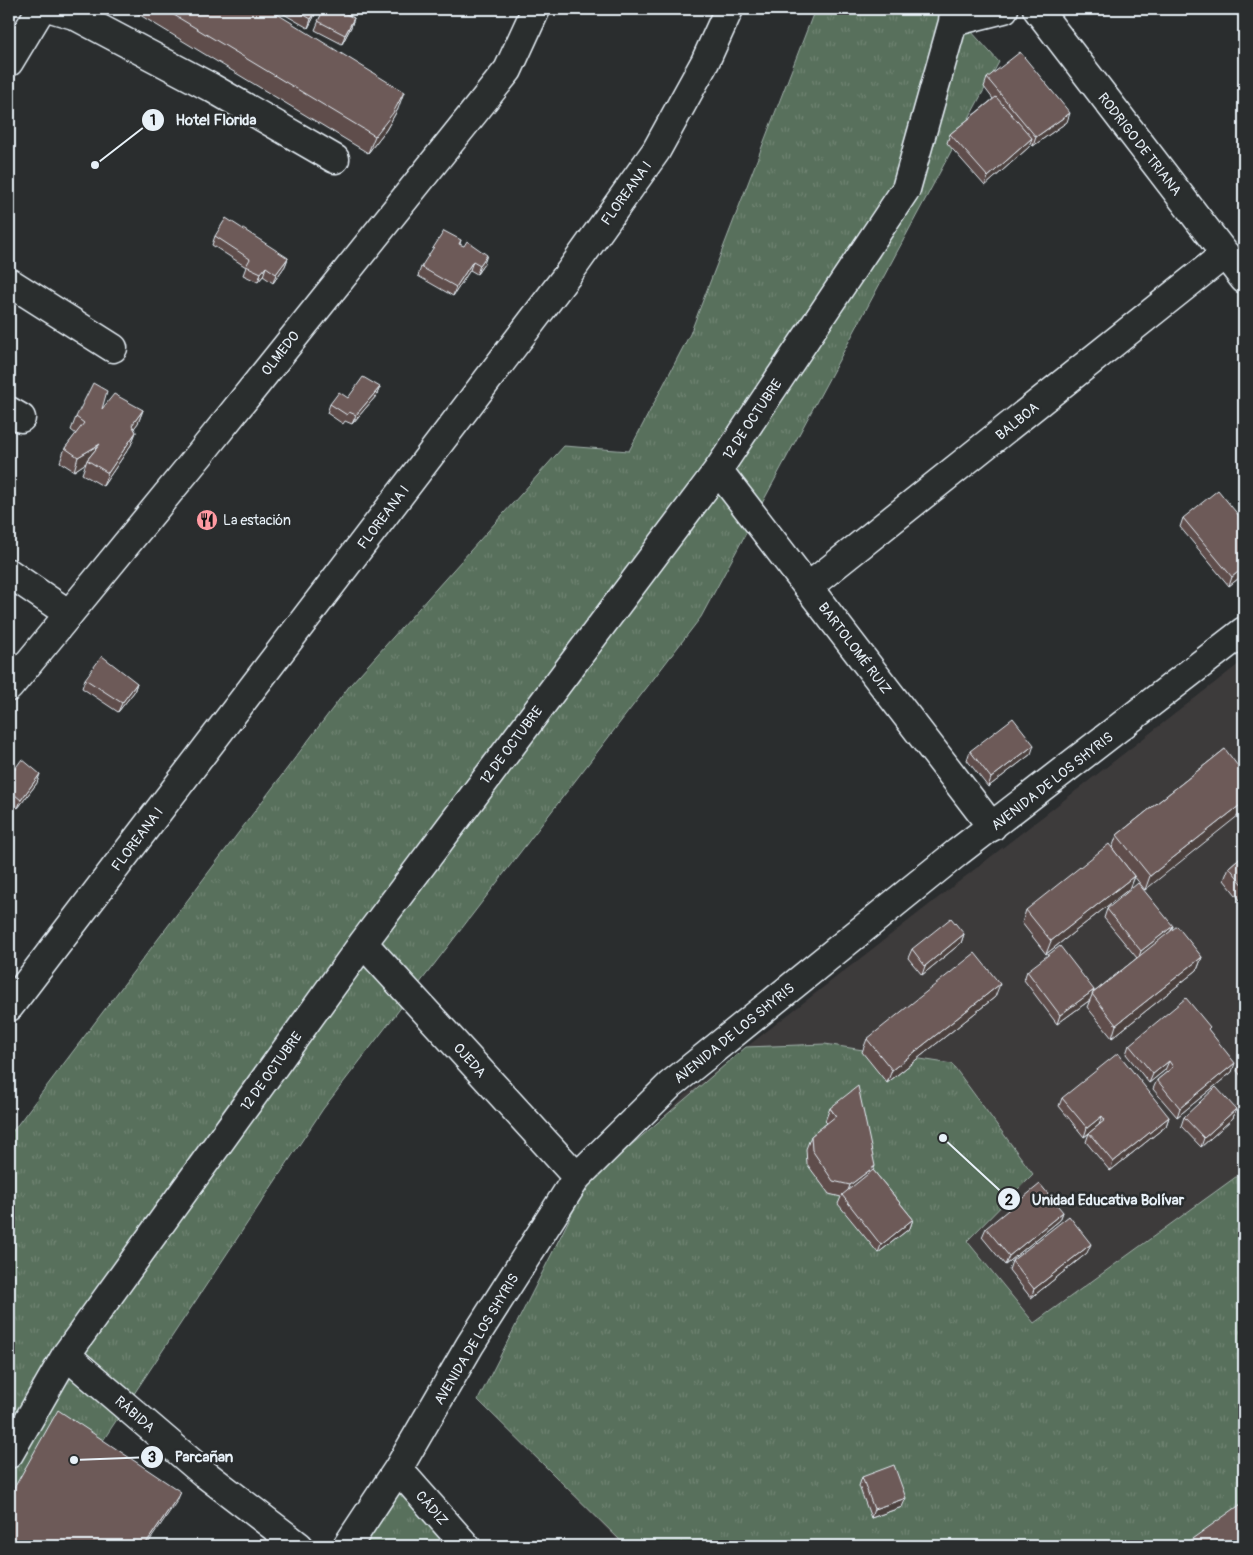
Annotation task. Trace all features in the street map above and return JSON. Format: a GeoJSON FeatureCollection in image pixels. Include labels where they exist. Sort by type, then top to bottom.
{"type":"FeatureCollection","features":[{"type":"Feature","properties":{"kind":"street"},"geometry":{"type":"LineString","coordinates":[[9,62],[41,9]]}},
{"type":"Feature","properties":{"kind":"street"},"geometry":{"type":"LineString","coordinates":[[54,9],[74,15],[212,88],[335,159]]}},
{"type":"Feature","properties":{"kind":"street","name":"OLMEDO"},"geometry":{"type":"LineString","coordinates":[[9,687],[508,70],[536,9]]}},
{"type":"Feature","properties":{"kind":"street","name":"FLOREANA I"},"geometry":{"type":"LineString","coordinates":[[9,1007],[574,265],[656,151],[705,62],[730,9]]}},
{"type":"Feature","properties":{"kind":"street"},"geometry":{"type":"LineString","coordinates":[[954,16],[1004,9]]}},
{"type":"Feature","properties":{"kind":"street","name":"RODRIGO DE TRIANA"},"geometry":{"type":"LineString","coordinates":[[1037,9],[1244,279]]}},
{"type":"Feature","properties":{"kind":"street","name":"12 DE OCTUBRE"},"geometry":{"type":"LineString","coordinates":[[9,1454],[66,1355],[363,943],[718,470],[906,189],[954,16]]}},
{"type":"Feature","properties":{"kind":"street","name":"BALBOA"},"geometry":{"type":"LineString","coordinates":[[808,587],[1226,254]]}},
{"type":"Feature","properties":{"kind":"street"},"geometry":{"type":"LineString","coordinates":[[9,282],[113,348]]}},
{"type":"Feature","properties":{"kind":"street","name":"BARTOLOMÉ RUIZ"},"geometry":{"type":"LineString","coordinates":[[718,470],[992,827]]}},
{"type":"Feature","properties":{"kind":"street"},"geometry":{"type":"LineString","coordinates":[[9,573],[69,614]]}},
{"type":"Feature","properties":{"kind":"street","name":"AVENIDA DE LOS SHYRIS"},"geometry":{"type":"LineString","coordinates":[[347,1546],[398,1469],[470,1345],[577,1177],[670,1085],[958,852],[1244,631]]}},
{"type":"Feature","properties":{"kind":"street","name":"OJEDA"},"geometry":{"type":"LineString","coordinates":[[363,943],[577,1177]]}},
{"type":"Feature","properties":{"kind":"street","name":"RÁBIDA"},"geometry":{"type":"LineString","coordinates":[[66,1355],[204,1474],[299,1546]]}},
{"type":"Feature","properties":{"kind":"street","name":"CÁDIZ"},"geometry":{"type":"LineString","coordinates":[[398,1469],[466,1546]]}},
{"type":"Feature","properties":{"kind":"shaded area"},"geometry":{"type":"Polygon","coordinates":[[[1244,660],[1244,1546],[624,1546],[478,1400],[597,1183],[686,1094],[1244,660]]]}},
{"type":"Feature","properties":{"kind":"green space"},"geometry":{"type":"Polygon","coordinates":[[[815,9],[951,9],[999,62],[701,617],[323,1109],[33,1546],[9,1546],[9,1136],[351,684],[564,446],[629,451],[690,334],[815,9]]]}},
{"type":"Feature","properties":{"kind":"green space"},"geometry":{"type":"Polygon","coordinates":[[[825,1044],[952,1064],[1033,1174],[967,1241],[1034,1323],[1244,1171],[1244,1546],[626,1546],[478,1400],[588,1182],[746,1047],[825,1044]]]}},
{"type":"Feature","properties":{"kind":"green space"},"geometry":{"type":"Polygon","coordinates":[[[393,1485],[449,1546],[365,1546],[393,1485]]]}},
{"type":"Feature","properties":{"kind":"building"},"geometry":{"type":"Polygon","coordinates":[[[164,9],[269,9],[404,92],[393,113],[375,136],[164,9]]]}},
{"type":"Feature","properties":{"kind":"building"},"geometry":{"type":"Polygon","coordinates":[[[294,9],[317,9],[311,19],[294,9]]]}},
{"type":"Feature","properties":{"kind":"building"},"geometry":{"type":"Polygon","coordinates":[[[324,9],[346,9],[344,13],[354,18],[345,35],[318,21],[324,9]]]}},
{"type":"Feature","properties":{"kind":"building"},"geometry":{"type":"Polygon","coordinates":[[[1020,52],[1070,113],[1036,137],[987,78],[1020,52]]]}},
{"type":"Feature","properties":{"kind":"building"},"geometry":{"type":"Polygon","coordinates":[[[996,97],[1032,138],[988,177],[950,134],[996,97]]]}},
{"type":"Feature","properties":{"kind":"building"},"geometry":{"type":"Polygon","coordinates":[[[226,218],[288,258],[276,274],[266,267],[261,273],[246,266],[250,259],[215,236],[226,218]]]}},
{"type":"Feature","properties":{"kind":"building"},"geometry":{"type":"Polygon","coordinates":[[[444,231],[461,240],[459,244],[464,246],[467,241],[487,255],[480,265],[473,261],[456,287],[421,267],[444,231]]]}},
{"type":"Feature","properties":{"kind":"building"},"geometry":{"type":"Polygon","coordinates":[[[363,377],[380,387],[356,415],[349,412],[347,415],[330,404],[339,392],[348,398],[363,377]]]}},
{"type":"Feature","properties":{"kind":"building"},"geometry":{"type":"Polygon","coordinates":[[[93,383],[107,391],[102,409],[114,394],[143,410],[132,425],[136,432],[108,473],[87,460],[100,444],[78,457],[65,448],[84,423],[76,417],[93,383]]]}},
{"type":"Feature","properties":{"kind":"building"},"geometry":{"type":"Polygon","coordinates":[[[1218,490],[1244,522],[1244,567],[1232,577],[1183,518],[1218,490]]]}},
{"type":"Feature","properties":{"kind":"building"},"geometry":{"type":"Polygon","coordinates":[[[102,656],[137,683],[122,703],[85,679],[102,656]]]}},
{"type":"Feature","properties":{"kind":"building"},"geometry":{"type":"Polygon","coordinates":[[[1013,718],[1034,745],[991,778],[970,751],[1013,718]]]}},
{"type":"Feature","properties":{"kind":"building"},"geometry":{"type":"Polygon","coordinates":[[[1225,749],[1244,774],[1244,802],[1150,876],[1117,835],[1225,749]]]}},
{"type":"Feature","properties":{"kind":"building"},"geometry":{"type":"Polygon","coordinates":[[[22,759],[40,774],[21,800],[15,795],[9,802],[9,777],[22,759]]]}},
{"type":"Feature","properties":{"kind":"building"},"geometry":{"type":"Polygon","coordinates":[[[1109,844],[1134,876],[1051,941],[1026,910],[1109,844]]]}},
{"type":"Feature","properties":{"kind":"building"},"geometry":{"type":"Polygon","coordinates":[[[1244,854],[1244,886],[1229,867],[1244,854]]]}},
{"type":"Feature","properties":{"kind":"building"},"geometry":{"type":"Polygon","coordinates":[[[1138,883],[1173,926],[1141,951],[1107,909],[1138,883]]]}},
{"type":"Feature","properties":{"kind":"building"},"geometry":{"type":"Polygon","coordinates":[[[951,918],[964,934],[925,966],[912,949],[951,918]]]}},
{"type":"Feature","properties":{"kind":"building"},"geometry":{"type":"Polygon","coordinates":[[[1177,926],[1202,957],[1116,1025],[1092,994],[1177,926]]]}},
{"type":"Feature","properties":{"kind":"building"},"geometry":{"type":"Polygon","coordinates":[[[1060,946],[1094,990],[1060,1015],[1027,971],[1060,946]]]}},
{"type":"Feature","properties":{"kind":"building"},"geometry":{"type":"Polygon","coordinates":[[[975,953],[1000,984],[892,1070],[867,1039],[975,953]]]}},
{"type":"Feature","properties":{"kind":"building"},"geometry":{"type":"Polygon","coordinates":[[[1186,998],[1210,1027],[1208,1029],[1235,1063],[1180,1108],[1157,1080],[1173,1067],[1169,1061],[1153,1074],[1129,1045],[1186,998]]]}},
{"type":"Feature","properties":{"kind":"building"},"geometry":{"type":"Polygon","coordinates":[[[1118,1053],[1169,1117],[1113,1162],[1089,1133],[1105,1120],[1102,1116],[1087,1128],[1062,1098],[1118,1053]]]}},
{"type":"Feature","properties":{"kind":"building"},"geometry":{"type":"Polygon","coordinates":[[[858,1086],[875,1166],[850,1185],[833,1181],[812,1150],[811,1136],[836,1116],[830,1108],[858,1086]]]}},
{"type":"Feature","properties":{"kind":"building"},"geometry":{"type":"Polygon","coordinates":[[[1216,1087],[1236,1109],[1204,1138],[1184,1117],[1216,1087]]]}},
{"type":"Feature","properties":{"kind":"building"},"geometry":{"type":"Polygon","coordinates":[[[873,1170],[913,1219],[881,1245],[842,1195],[873,1170]]]}},
{"type":"Feature","properties":{"kind":"building"},"geometry":{"type":"Polygon","coordinates":[[[1040,1184],[1063,1212],[1009,1256],[986,1228],[1040,1184]]]}},
{"type":"Feature","properties":{"kind":"building"},"geometry":{"type":"Polygon","coordinates":[[[1069,1216],[1091,1244],[1034,1289],[1012,1261],[1069,1216]]]}},
{"type":"Feature","properties":{"kind":"building"},"geometry":{"type":"Polygon","coordinates":[[[58,1410],[181,1492],[144,1546],[9,1546],[9,1497],[58,1410]]]}},
{"type":"Feature","properties":{"kind":"building"},"geometry":{"type":"Polygon","coordinates":[[[894,1465],[906,1498],[874,1509],[862,1477],[894,1465]]]}},
{"type":"Feature","properties":{"kind":"building"},"geometry":{"type":"Polygon","coordinates":[[[1244,1502],[1244,1546],[1182,1546],[1244,1502]]]}},
{"type":"Feature","properties":{"kind":"place","name":"Hotel Florida"},"geometry":{"type":"Point","coordinates":[95,165]}},
{"type":"Feature","properties":{"kind":"place","name":"La estación"},"geometry":{"type":"Point","coordinates":[207,520]}},
{"type":"Feature","properties":{"kind":"place","name":"Unidad Educativa Bolívar"},"geometry":{"type":"Point","coordinates":[943,1138]}},
{"type":"Feature","properties":{"kind":"place","name":"Parcañan"},"geometry":{"type":"Point","coordinates":[74,1460]}}]}
